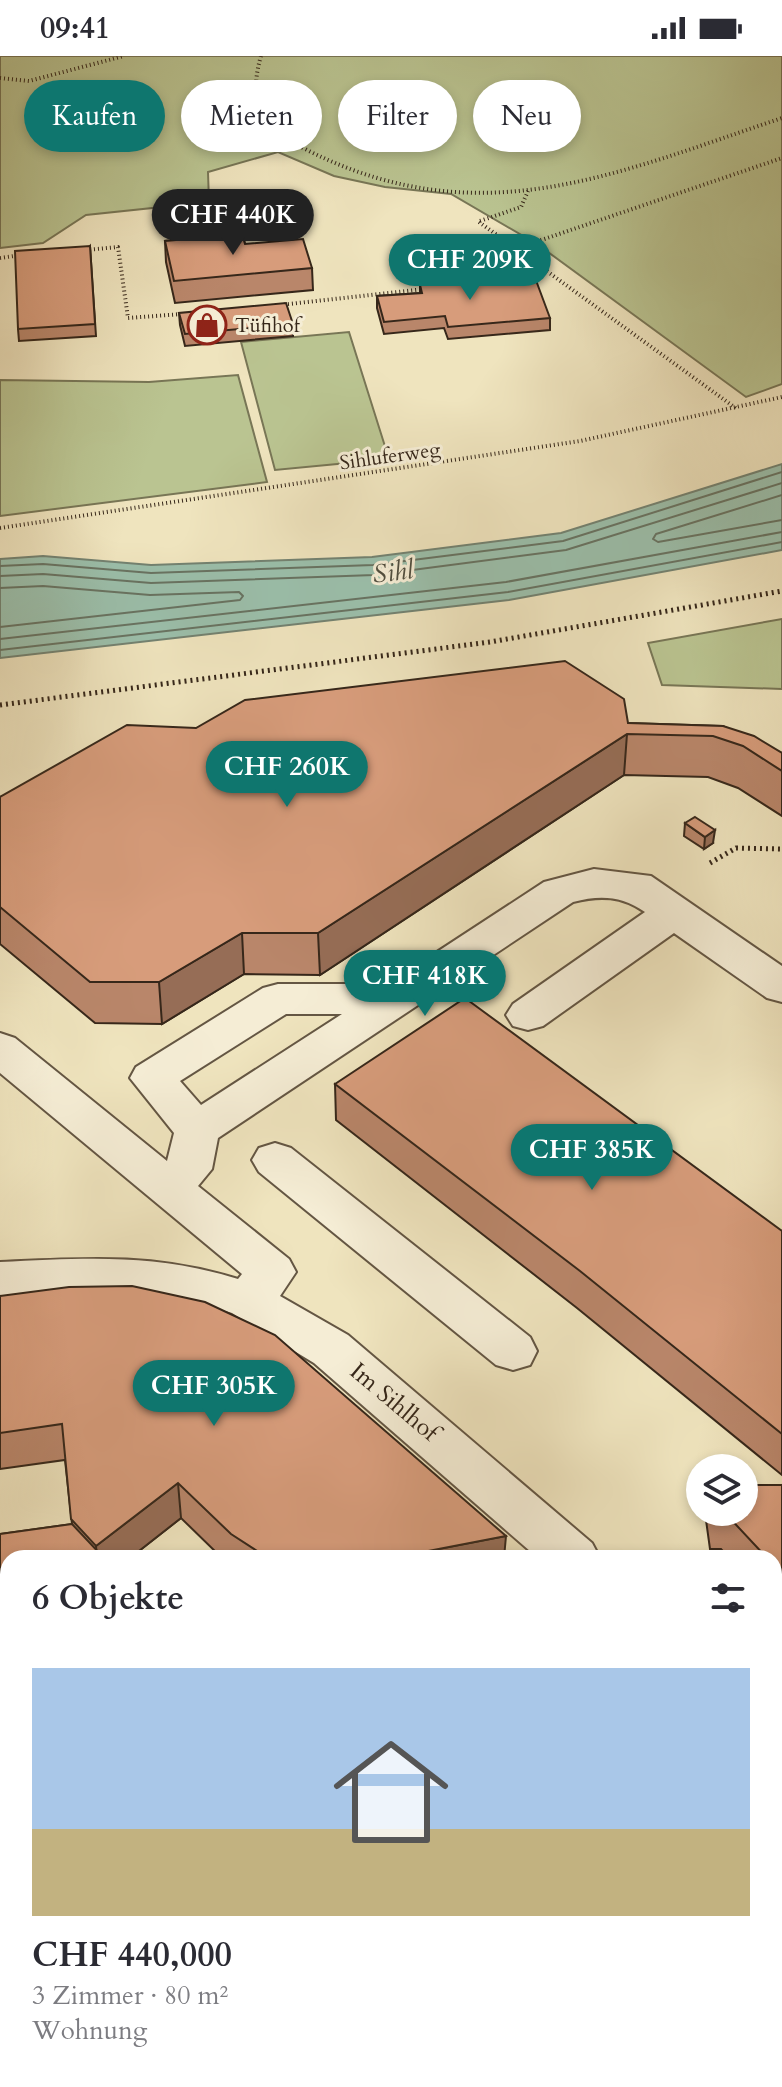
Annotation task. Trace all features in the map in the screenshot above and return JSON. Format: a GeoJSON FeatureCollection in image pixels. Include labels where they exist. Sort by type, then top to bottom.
{"type":"FeatureCollection","features":[{"type":"Feature","properties":{"kind":"street"},"geometry":{"type":"LineString","coordinates":[[183,1162],[392,999],[559,892],[594,883],[636,886],[782,987]]}},
{"type":"Feature","properties":{"kind":"street"},"geometry":{"type":"LineString","coordinates":[[528,1015],[673,913]]}},
{"type":"Feature","properties":{"kind":"street"},"geometry":{"type":"LineString","coordinates":[[248,1300],[272,1272],[183,1162],[152,1078],[278,999],[392,999]]}},
{"type":"Feature","properties":{"kind":"street"},"geometry":{"type":"LineString","coordinates":[[0,1049],[183,1162]]}},
{"type":"Feature","properties":{"kind":"street"},"geometry":{"type":"LineString","coordinates":[[275,1160],[513,1351]]}},
{"type":"Feature","properties":{"kind":"street"},"geometry":{"type":"LineString","coordinates":[[0,1305],[129,1275]]}},
{"type":"Feature","properties":{"kind":"street","name":"Im Sihlhof"},"geometry":{"type":"LineString","coordinates":[[0,1280],[129,1275],[206,1287],[248,1300],[331,1349],[565,1550]]}},
{"type":"Feature","properties":{"kind":"path"},"geometry":{"type":"LineString","coordinates":[[0,78],[29,81],[124,56]]}},
{"type":"Feature","properties":{"kind":"path"},"geometry":{"type":"LineString","coordinates":[[261,56],[252,81],[260,113],[286,139],[334,166],[397,184],[472,192],[528,191],[585,183],[782,118]]}},
{"type":"Feature","properties":{"kind":"path"},"geometry":{"type":"LineString","coordinates":[[270,306],[432,288],[515,249],[782,158]]}},
{"type":"Feature","properties":{"kind":"path"},"geometry":{"type":"LineString","coordinates":[[528,191],[521,207],[479,222],[738,409]]}},
{"type":"Feature","properties":{"kind":"path"},"geometry":{"type":"LineString","coordinates":[[75,251],[118,247],[128,318],[191,313]]}},
{"type":"Feature","properties":{"kind":"path"},"geometry":{"type":"LineString","coordinates":[[0,258],[32,255]]}},
{"type":"Feature","properties":{"kind":"path","name":"Sihluferweg"},"geometry":{"type":"LineString","coordinates":[[0,528],[580,441],[782,397]]}},
{"type":"Feature","properties":{"kind":"path"},"geometry":{"type":"LineString","coordinates":[[0,705],[389,658],[549,634],[782,591]]}},
{"type":"Feature","properties":{"kind":"path"},"geometry":{"type":"LineString","coordinates":[[710,863],[736,848],[782,849]]}},
{"type":"Feature","properties":{"kind":"shaded area"},"geometry":{"type":"Polygon","coordinates":[[[0,56],[782,56],[782,384],[746,397],[537,244],[451,194],[385,187],[334,176],[278,152],[208,172],[209,202],[86,215],[43,243],[0,248],[0,56]]]}},
{"type":"Feature","properties":{"kind":"shaded area"},"geometry":{"type":"Polygon","coordinates":[[[349,332],[389,459],[275,470],[241,342],[349,332]]]}},
{"type":"Feature","properties":{"kind":"shaded area"},"geometry":{"type":"Polygon","coordinates":[[[238,375],[267,482],[0,516],[0,380],[149,382],[238,375]]]}},
{"type":"Feature","properties":{"kind":"shaded area"},"geometry":{"type":"Polygon","coordinates":[[[782,619],[782,689],[662,685],[648,643],[782,619]]]}},
{"type":"Feature","properties":{"kind":"water","name":"Sihl"},"geometry":{"type":"Polygon","coordinates":[[[782,464],[782,550],[509,600],[0,658],[0,559],[43,556],[151,565],[372,557],[561,533],[782,464]]]}},
{"type":"Feature","properties":{"kind":"building"},"geometry":{"type":"Polygon","coordinates":[[[235,208],[238,218],[253,217],[256,227],[232,229],[230,222],[170,227],[168,214],[235,208]]]}},
{"type":"Feature","properties":{"kind":"building"},"geometry":{"type":"Polygon","coordinates":[[[242,234],[245,244],[303,239],[312,268],[174,281],[165,241],[242,234]]]}},
{"type":"Feature","properties":{"kind":"building"},"geometry":{"type":"Polygon","coordinates":[[[90,246],[95,324],[18,329],[15,251],[90,246]]]}},
{"type":"Feature","properties":{"kind":"building"},"geometry":{"type":"Polygon","coordinates":[[[534,275],[550,318],[448,327],[445,316],[384,322],[377,296],[422,293],[420,285],[534,275]]]}},
{"type":"Feature","properties":{"kind":"building"},"geometry":{"type":"Polygon","coordinates":[[[286,303],[293,324],[185,334],[179,313],[286,303]]]}},
{"type":"Feature","properties":{"kind":"building"},"geometry":{"type":"Polygon","coordinates":[[[565,661],[624,699],[628,723],[723,726],[754,736],[782,753],[782,771],[743,746],[713,736],[627,734],[318,933],[242,933],[159,982],[90,982],[0,907],[0,797],[127,725],[196,728],[245,700],[565,661]]]}},
{"type":"Feature","properties":{"kind":"building"},"geometry":{"type":"Polygon","coordinates":[[[695,817],[715,830],[705,837],[685,823],[695,817]]]}},
{"type":"Feature","properties":{"kind":"building"},"geometry":{"type":"Polygon","coordinates":[[[465,998],[782,1231],[782,1434],[580,1271],[335,1084],[465,998]]]}},
{"type":"Feature","properties":{"kind":"building"},"geometry":{"type":"Polygon","coordinates":[[[132,1286],[205,1302],[275,1335],[506,1536],[433,1550],[256,1550],[231,1534],[178,1483],[96,1546],[71,1519],[62,1424],[0,1433],[0,1296],[69,1287],[132,1286]]]}},
{"type":"Feature","properties":{"kind":"building"},"geometry":{"type":"Polygon","coordinates":[[[758,1485],[782,1485],[782,1550],[760,1550],[737,1526],[758,1526],[758,1485]]]}},
{"type":"Feature","properties":{"kind":"building"},"geometry":{"type":"Polygon","coordinates":[[[72,1524],[96,1550],[0,1550],[0,1534],[72,1524]]]}},
{"type":"Feature","properties":{"kind":"place","name":"Tüfihof"},"geometry":{"type":"Point","coordinates":[207,325]}}]}
